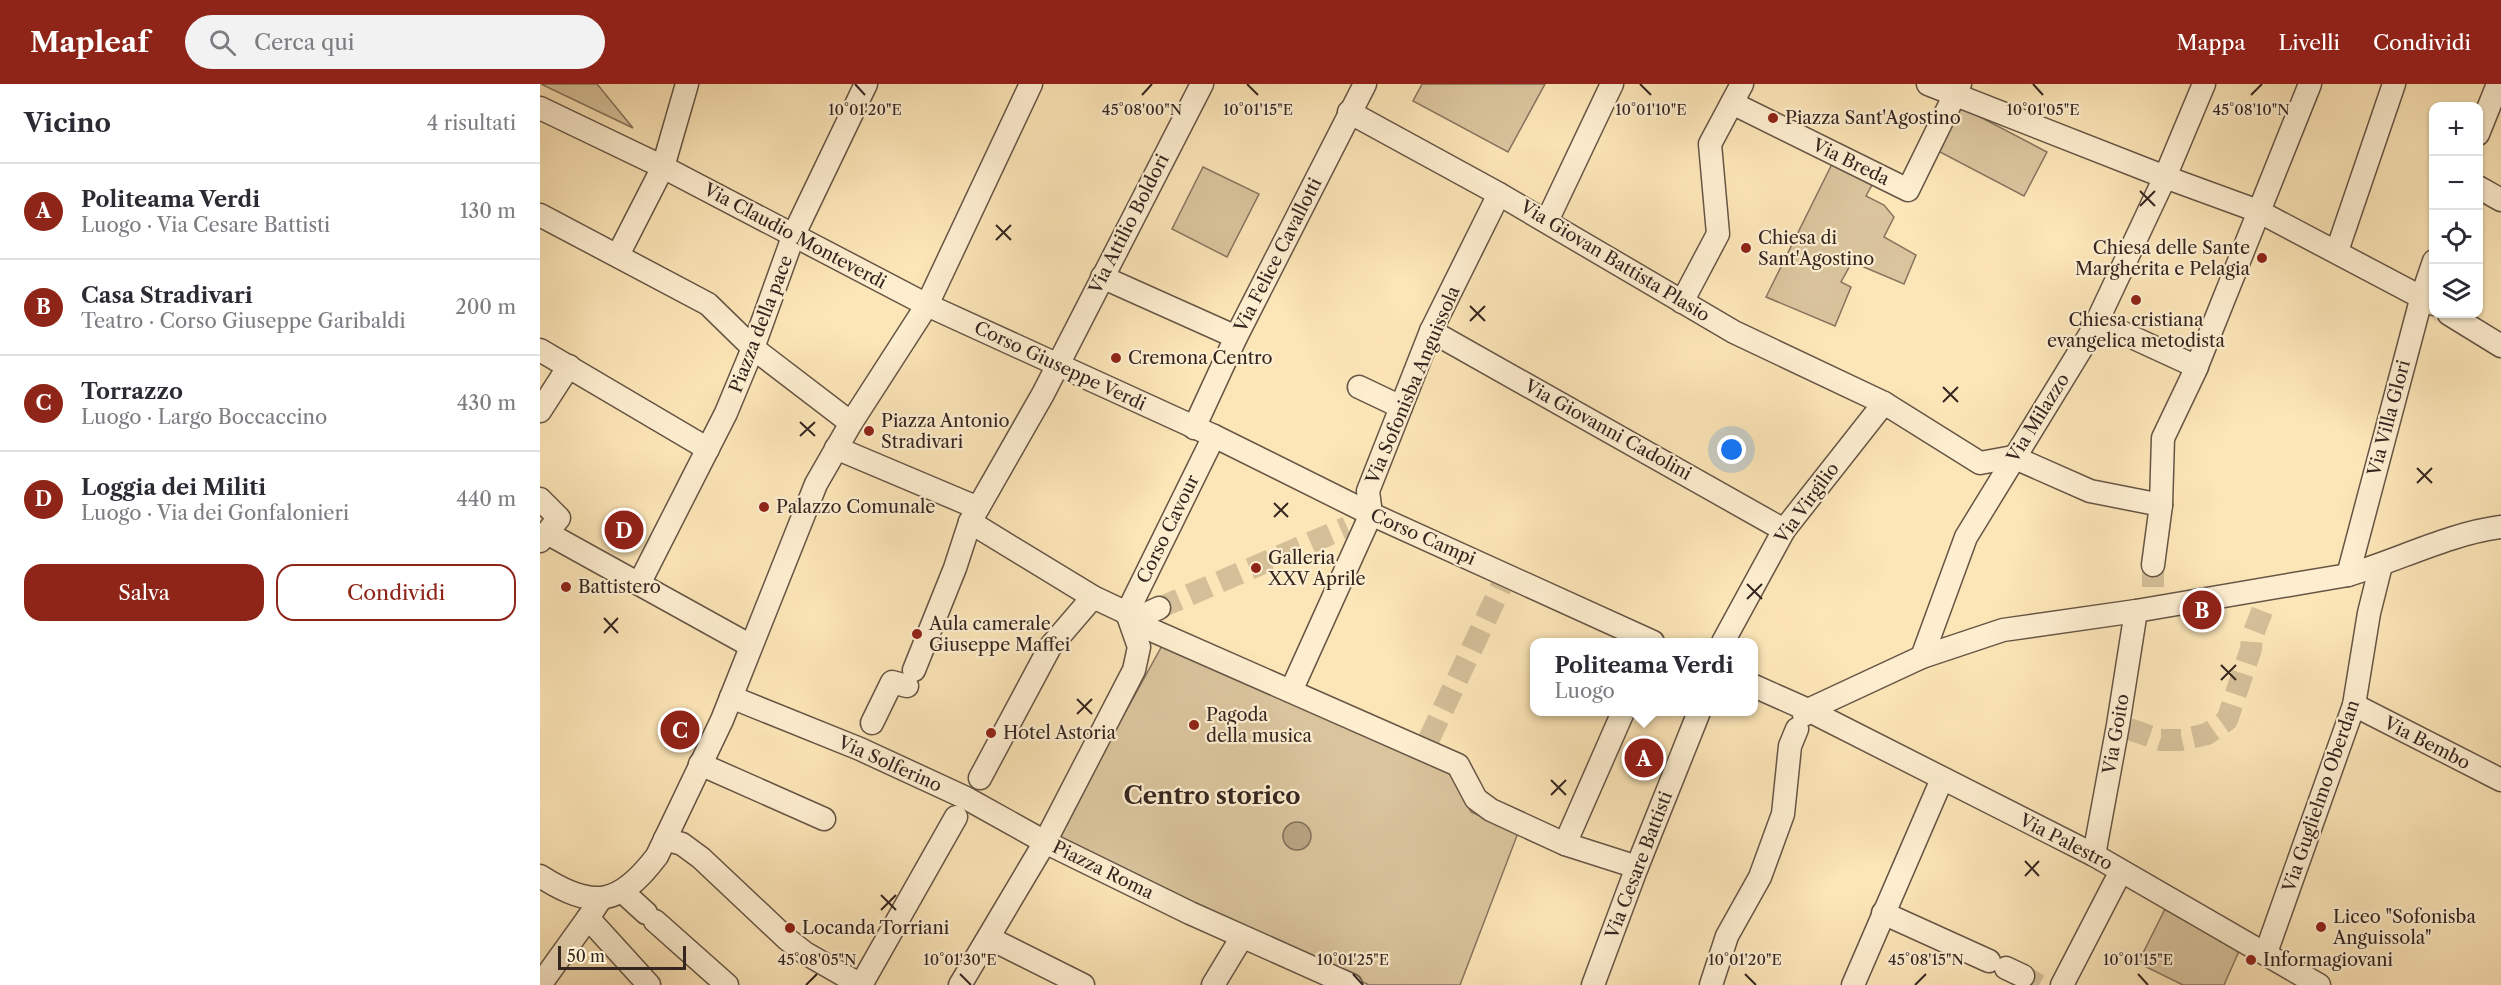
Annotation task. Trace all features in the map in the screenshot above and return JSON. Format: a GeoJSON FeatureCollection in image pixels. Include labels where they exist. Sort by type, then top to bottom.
{"type":"FeatureCollection","features":[{"type":"Feature","properties":{"kind":"street"},"geometry":{"type":"LineString","coordinates":[[618,255],[663,167],[687,84]]}},
{"type":"Feature","properties":{"kind":"street","name":"Piazza della pace"},"geometry":{"type":"LineString","coordinates":[[639,584],[726,413],[753,348],[795,234],[866,84]]}},
{"type":"Feature","properties":{"kind":"street"},"geometry":{"type":"LineString","coordinates":[[640,907],[642,876],[657,856],[673,842],[708,768],[722,720],[816,484],[850,423],[927,305],[1031,84]]}},
{"type":"Feature","properties":{"kind":"street","name":"Via Attilio Boldori"},"geometry":{"type":"LineString","coordinates":[[865,738],[892,682],[910,678],[956,568],[974,515],[1043,394],[1202,84]]}},
{"type":"Feature","properties":{"kind":"street","name":"Via Felice Cavallotti"},"geometry":{"type":"LineString","coordinates":[[1204,432],[1236,337],[1365,84]]}},
{"type":"Feature","properties":{"kind":"street"},"geometry":{"type":"LineString","coordinates":[[1546,221],[1612,84]]}},
{"type":"Feature","properties":{"kind":"street"},"geometry":{"type":"LineString","coordinates":[[1928,84],[1957,89],[2165,177],[2258,211],[2428,300]]}},
{"type":"Feature","properties":{"kind":"street","name":"Via Milazzo"},"geometry":{"type":"LineString","coordinates":[[1922,657],[1966,537],[2097,321],[2165,177],[2204,84]]}},
{"type":"Feature","properties":{"kind":"street"},"geometry":{"type":"LineString","coordinates":[[2153,566],[2161,506],[2163,438],[2197,367],[2310,84]]}},
{"type":"Feature","properties":{"kind":"street"},"geometry":{"type":"LineString","coordinates":[[2337,251],[2394,84]]}},
{"type":"Feature","properties":{"kind":"street"},"geometry":{"type":"LineString","coordinates":[[2483,122],[2498,84]]}},
{"type":"Feature","properties":{"kind":"street","name":"Via Breda"},"geometry":{"type":"LineString","coordinates":[[1737,94],[1908,190],[1957,89]]}},
{"type":"Feature","properties":{"kind":"street"},"geometry":{"type":"LineString","coordinates":[[1682,302],[1718,234],[1710,144],[1737,94]]}},
{"type":"Feature","properties":{"kind":"street","name":"Via Claudio Monteverdi"},"geometry":{"type":"LineString","coordinates":[[540,108],[795,234],[927,305]]}},
{"type":"Feature","properties":{"kind":"street","name":"Via Giovan Battista Plasio"},"geometry":{"type":"LineString","coordinates":[[1349,112],[1499,194],[1734,332],[1884,403],[1980,463],[2013,457]]}},
{"type":"Feature","properties":{"kind":"street"},"geometry":{"type":"LineString","coordinates":[[2483,190],[2501,200]]}},
{"type":"Feature","properties":{"kind":"street","name":"Via Sofonisba Anguissola"},"geometry":{"type":"LineString","coordinates":[[1371,514],[1368,491],[1431,331],[1499,194]]}},
{"type":"Feature","properties":{"kind":"street"},"geometry":{"type":"LineString","coordinates":[[540,215],[708,304],[753,348],[850,423]]}},
{"type":"Feature","properties":{"kind":"street","name":"Via Villa Glori"},"geometry":{"type":"LineString","coordinates":[[2348,575],[2428,300],[2433,264]]}},
{"type":"Feature","properties":{"kind":"street"},"geometry":{"type":"LineString","coordinates":[[1102,277],[1236,337]]}},
{"type":"Feature","properties":{"kind":"street","name":"Corso Giuseppe Verdi"},"geometry":{"type":"LineString","coordinates":[[927,305],[1204,432]]}},
{"type":"Feature","properties":{"kind":"street"},"geometry":{"type":"LineString","coordinates":[[2456,318],[2501,346]]}},
{"type":"Feature","properties":{"kind":"street"},"geometry":{"type":"LineString","coordinates":[[2097,321],[2197,367]]}},
{"type":"Feature","properties":{"kind":"street","name":"Via Giovanni Cadolini"},"geometry":{"type":"LineString","coordinates":[[1431,331],[1784,530]]}},
{"type":"Feature","properties":{"kind":"street"},"geometry":{"type":"LineString","coordinates":[[540,351],[708,449]]}},
{"type":"Feature","properties":{"kind":"street"},"geometry":{"type":"LineString","coordinates":[[540,411],[569,366]]}},
{"type":"Feature","properties":{"kind":"street"},"geometry":{"type":"LineString","coordinates":[[1359,387],[1401,407]]}},
{"type":"Feature","properties":{"kind":"street","name":"Via Virgilio"},"geometry":{"type":"LineString","coordinates":[[1725,638],[1784,530],[1884,403]]}},
{"type":"Feature","properties":{"kind":"street","name":"Corso Campi"},"geometry":{"type":"LineString","coordinates":[[1204,432],[1503,581],[1643,638]]}},
{"type":"Feature","properties":{"kind":"street","name":"Corso Cavour"},"geometry":{"type":"LineString","coordinates":[[1129,617],[1204,432]]}},
{"type":"Feature","properties":{"kind":"street"},"geometry":{"type":"LineString","coordinates":[[836,448],[974,515],[1093,597],[1129,617],[1291,691],[1426,745],[1458,765],[1476,799],[1491,810],[1565,844],[1637,867]]}},
{"type":"Feature","properties":{"kind":"street"},"geometry":{"type":"LineString","coordinates":[[2013,457],[2090,491],[2161,506]]}},
{"type":"Feature","properties":{"kind":"street"},"geometry":{"type":"LineString","coordinates":[[540,499],[549,530],[639,584],[755,637]]}},
{"type":"Feature","properties":{"kind":"street"},"geometry":{"type":"LineString","coordinates":[[1347,528],[1371,514]]}},
{"type":"Feature","properties":{"kind":"street"},"geometry":{"type":"LineString","coordinates":[[1291,691],[1371,514]]}},
{"type":"Feature","properties":{"kind":"street"},"geometry":{"type":"LineString","coordinates":[[1711,985],[1727,936],[1760,877],[1783,814],[1790,746],[1803,718],[1922,657],[2003,630],[2148,607],[2268,595],[2381,565],[2473,531],[2501,527]]}},
{"type":"Feature","properties":{"kind":"street","name":"Via Guglielmo Oberdan"},"geometry":{"type":"LineString","coordinates":[[2263,951],[2268,947],[2354,705],[2369,613],[2381,565]]}},
{"type":"Feature","properties":{"kind":"street"},"geometry":{"type":"LineString","coordinates":[[673,842],[701,858],[787,939],[806,953],[861,985],[1050,647],[1093,597]]}},
{"type":"Feature","properties":{"kind":"street","name":"Via Goito"},"geometry":{"type":"LineString","coordinates":[[2094,855],[2119,755],[2148,607]]}},
{"type":"Feature","properties":{"kind":"street"},"geometry":{"type":"LineString","coordinates":[[1129,617],[1159,608]]}},
{"type":"Feature","properties":{"kind":"street","name":"Piazza Roma"},"geometry":{"type":"LineString","coordinates":[[1129,617],[1139,647],[1134,670],[1045,842],[1242,937],[1350,985]]}},
{"type":"Feature","properties":{"kind":"street"},"geometry":{"type":"LineString","coordinates":[[1758,689],[1803,718]]}},
{"type":"Feature","properties":{"kind":"street","name":"Via Solferino"},"geometry":{"type":"LineString","coordinates":[[731,697],[865,738],[1045,842]]}},
{"type":"Feature","properties":{"kind":"street","name":"Via Bembo"},"geometry":{"type":"LineString","coordinates":[[2354,705],[2501,780]]}},
{"type":"Feature","properties":{"kind":"street"},"geometry":{"type":"LineString","coordinates":[[1565,844],[1621,716]]}},
{"type":"Feature","properties":{"kind":"street","name":"Via Cesare Battisti"},"geometry":{"type":"LineString","coordinates":[[1593,985],[1697,716]]}},
{"type":"Feature","properties":{"kind":"street","name":"Via Palestro"},"geometry":{"type":"LineString","coordinates":[[1803,718],[1942,779],[2094,855],[2319,985]]}},
{"type":"Feature","properties":{"kind":"street"},"geometry":{"type":"LineString","coordinates":[[708,768],[824,819]]}},
{"type":"Feature","properties":{"kind":"street"},"geometry":{"type":"LineString","coordinates":[[1852,985],[1942,779]]}},
{"type":"Feature","properties":{"kind":"street"},"geometry":{"type":"LineString","coordinates":[[960,985],[1045,842]]}},
{"type":"Feature","properties":{"kind":"street"},"geometry":{"type":"LineString","coordinates":[[2062,985],[2121,871]]}},
{"type":"Feature","properties":{"kind":"street"},"geometry":{"type":"LineString","coordinates":[[540,876],[575,894],[610,944],[650,985]]}},
{"type":"Feature","properties":{"kind":"street"},"geometry":{"type":"LineString","coordinates":[[540,985],[590,916],[640,907]]}},
{"type":"Feature","properties":{"kind":"street"},"geometry":{"type":"LineString","coordinates":[[640,907],[727,985]]}},
{"type":"Feature","properties":{"kind":"street"},"geometry":{"type":"LineString","coordinates":[[1883,913],[2006,969]]}},
{"type":"Feature","properties":{"kind":"street"},"geometry":{"type":"LineString","coordinates":[[1213,985],[1242,937]]}},
{"type":"Feature","properties":{"kind":"street"},"geometry":{"type":"LineString","coordinates":[[989,938],[1083,985]]}},
{"type":"Feature","properties":{"kind":"shaded area"},"geometry":{"type":"Polygon","coordinates":[[[541,84],[597,84],[633,128],[541,84]]]}},
{"type":"Feature","properties":{"kind":"shaded area"},"geometry":{"type":"Polygon","coordinates":[[[1422,84],[1545,84],[1508,152],[1413,101],[1422,84]]]}},
{"type":"Feature","properties":{"kind":"shaded area"},"geometry":{"type":"Polygon","coordinates":[[[1961,107],[2047,152],[2024,196],[1938,151],[1961,107]]]}},
{"type":"Feature","properties":{"kind":"shaded area"},"geometry":{"type":"Polygon","coordinates":[[[1832,164],[1872,185],[1866,196],[1884,205],[1894,217],[1884,237],[1916,255],[1904,284],[1852,262],[1841,282],[1851,287],[1835,326],[1766,297],[1832,164]]]}},
{"type":"Feature","properties":{"kind":"shaded area"},"geometry":{"type":"Polygon","coordinates":[[[1203,167],[1259,194],[1227,257],[1172,229],[1203,167]]]}},
{"type":"Feature","properties":{"kind":"shaded area"},"geometry":{"type":"Polygon","coordinates":[[[1163,644],[1452,774],[1471,812],[1518,833],[1460,985],[1369,985],[1056,838],[1163,644]],[[1292,824],[1283,835],[1286,844],[1292,849],[1304,848],[1308,845],[1305,825],[1292,824]]]}},
{"type":"Feature","properties":{"kind":"shaded area"},"geometry":{"type":"Polygon","coordinates":[[[1297,822],[1307,826],[1311,836],[1307,846],[1297,850],[1287,846],[1283,836],[1287,826],[1297,822]]]}},
{"type":"Feature","properties":{"kind":"shaded area"},"geometry":{"type":"Polygon","coordinates":[[[2165,909],[2239,951],[2224,985],[2183,985],[2138,963],[2165,909]]]}},
{"type":"Feature","properties":{"kind":"tunnel"},"geometry":{"type":"LineString","coordinates":[[1159,608],[1347,527]]}},
{"type":"Feature","properties":{"kind":"tunnel"},"geometry":{"type":"LineString","coordinates":[[2153,565],[2153,601]]}},
{"type":"Feature","properties":{"kind":"tunnel"},"geometry":{"type":"LineString","coordinates":[[1429,739],[1501,587]]}},
{"type":"Feature","properties":{"kind":"tunnel"},"geometry":{"type":"LineString","coordinates":[[2129,729],[2161,740],[2181,740],[2207,734],[2227,720],[2251,649],[2252,637],[2266,601]]}},
{"type":"Feature","properties":{"kind":"tunnel"},"geometry":{"type":"LineString","coordinates":[[2023,976],[2039,985]]}},
{"type":"Feature","properties":{"kind":"place","name":"Piazza Sant'Agostino"},"geometry":{"type":"Point","coordinates":[1773,118]}},
{"type":"Feature","properties":{"kind":"place","name":"Chiesa di Sant'Agostino"},"geometry":{"type":"Point","coordinates":[1746,248]}},
{"type":"Feature","properties":{"kind":"place","name":"Chiesa delle Sante Margherita e Pelagia"},"geometry":{"type":"Point","coordinates":[2262,258]}},
{"type":"Feature","properties":{"kind":"place","name":"Chiesa cristiana evangelica metodista"},"geometry":{"type":"Point","coordinates":[2136,300]}},
{"type":"Feature","properties":{"kind":"place","name":"Cremona Centro"},"geometry":{"type":"Point","coordinates":[1116,358]}},
{"type":"Feature","properties":{"kind":"place","name":"Piazza Antonio Stradivari"},"geometry":{"type":"Point","coordinates":[869,431]}},
{"type":"Feature","properties":{"kind":"place","name":"Palazzo Comunale"},"geometry":{"type":"Point","coordinates":[764,507]}},
{"type":"Feature","properties":{"kind":"place","name":"Loggia dei Militi"},"geometry":{"type":"Point","coordinates":[624,530]}},
{"type":"Feature","properties":{"kind":"place","name":"Galleria XXV Aprile"},"geometry":{"type":"Point","coordinates":[1256,568]}},
{"type":"Feature","properties":{"kind":"place","name":"Battistero"},"geometry":{"type":"Point","coordinates":[566,587]}},
{"type":"Feature","properties":{"kind":"place","name":"Casa Stradivari"},"geometry":{"type":"Point","coordinates":[2202,610]}},
{"type":"Feature","properties":{"kind":"place","name":"Aula camerale Giuseppe Maffei"},"geometry":{"type":"Point","coordinates":[917,634]}},
{"type":"Feature","properties":{"kind":"place","name":"Pagoda della musica"},"geometry":{"type":"Point","coordinates":[1194,725]}},
{"type":"Feature","properties":{"kind":"place","name":"Torrazzo"},"geometry":{"type":"Point","coordinates":[680,730]}},
{"type":"Feature","properties":{"kind":"place","name":"Hotel Astoria"},"geometry":{"type":"Point","coordinates":[991,733]}},
{"type":"Feature","properties":{"kind":"place","name":"Politeama Verdi"},"geometry":{"type":"Point","coordinates":[1644,758]}},
{"type":"Feature","properties":{"kind":"place","name":"Liceo \"Sofonisba Anguissola\""},"geometry":{"type":"Point","coordinates":[2321,927]}},
{"type":"Feature","properties":{"kind":"place","name":"Locanda Torriani"},"geometry":{"type":"Point","coordinates":[790,928]}},
{"type":"Feature","properties":{"kind":"place","name":"Informagiovani"},"geometry":{"type":"Point","coordinates":[2251,960]}},
{"type":"Feature","properties":{"kind":"district","name":"Centro storico"},"geometry":{"type":"Point","coordinates":[1212,795]}}]}
